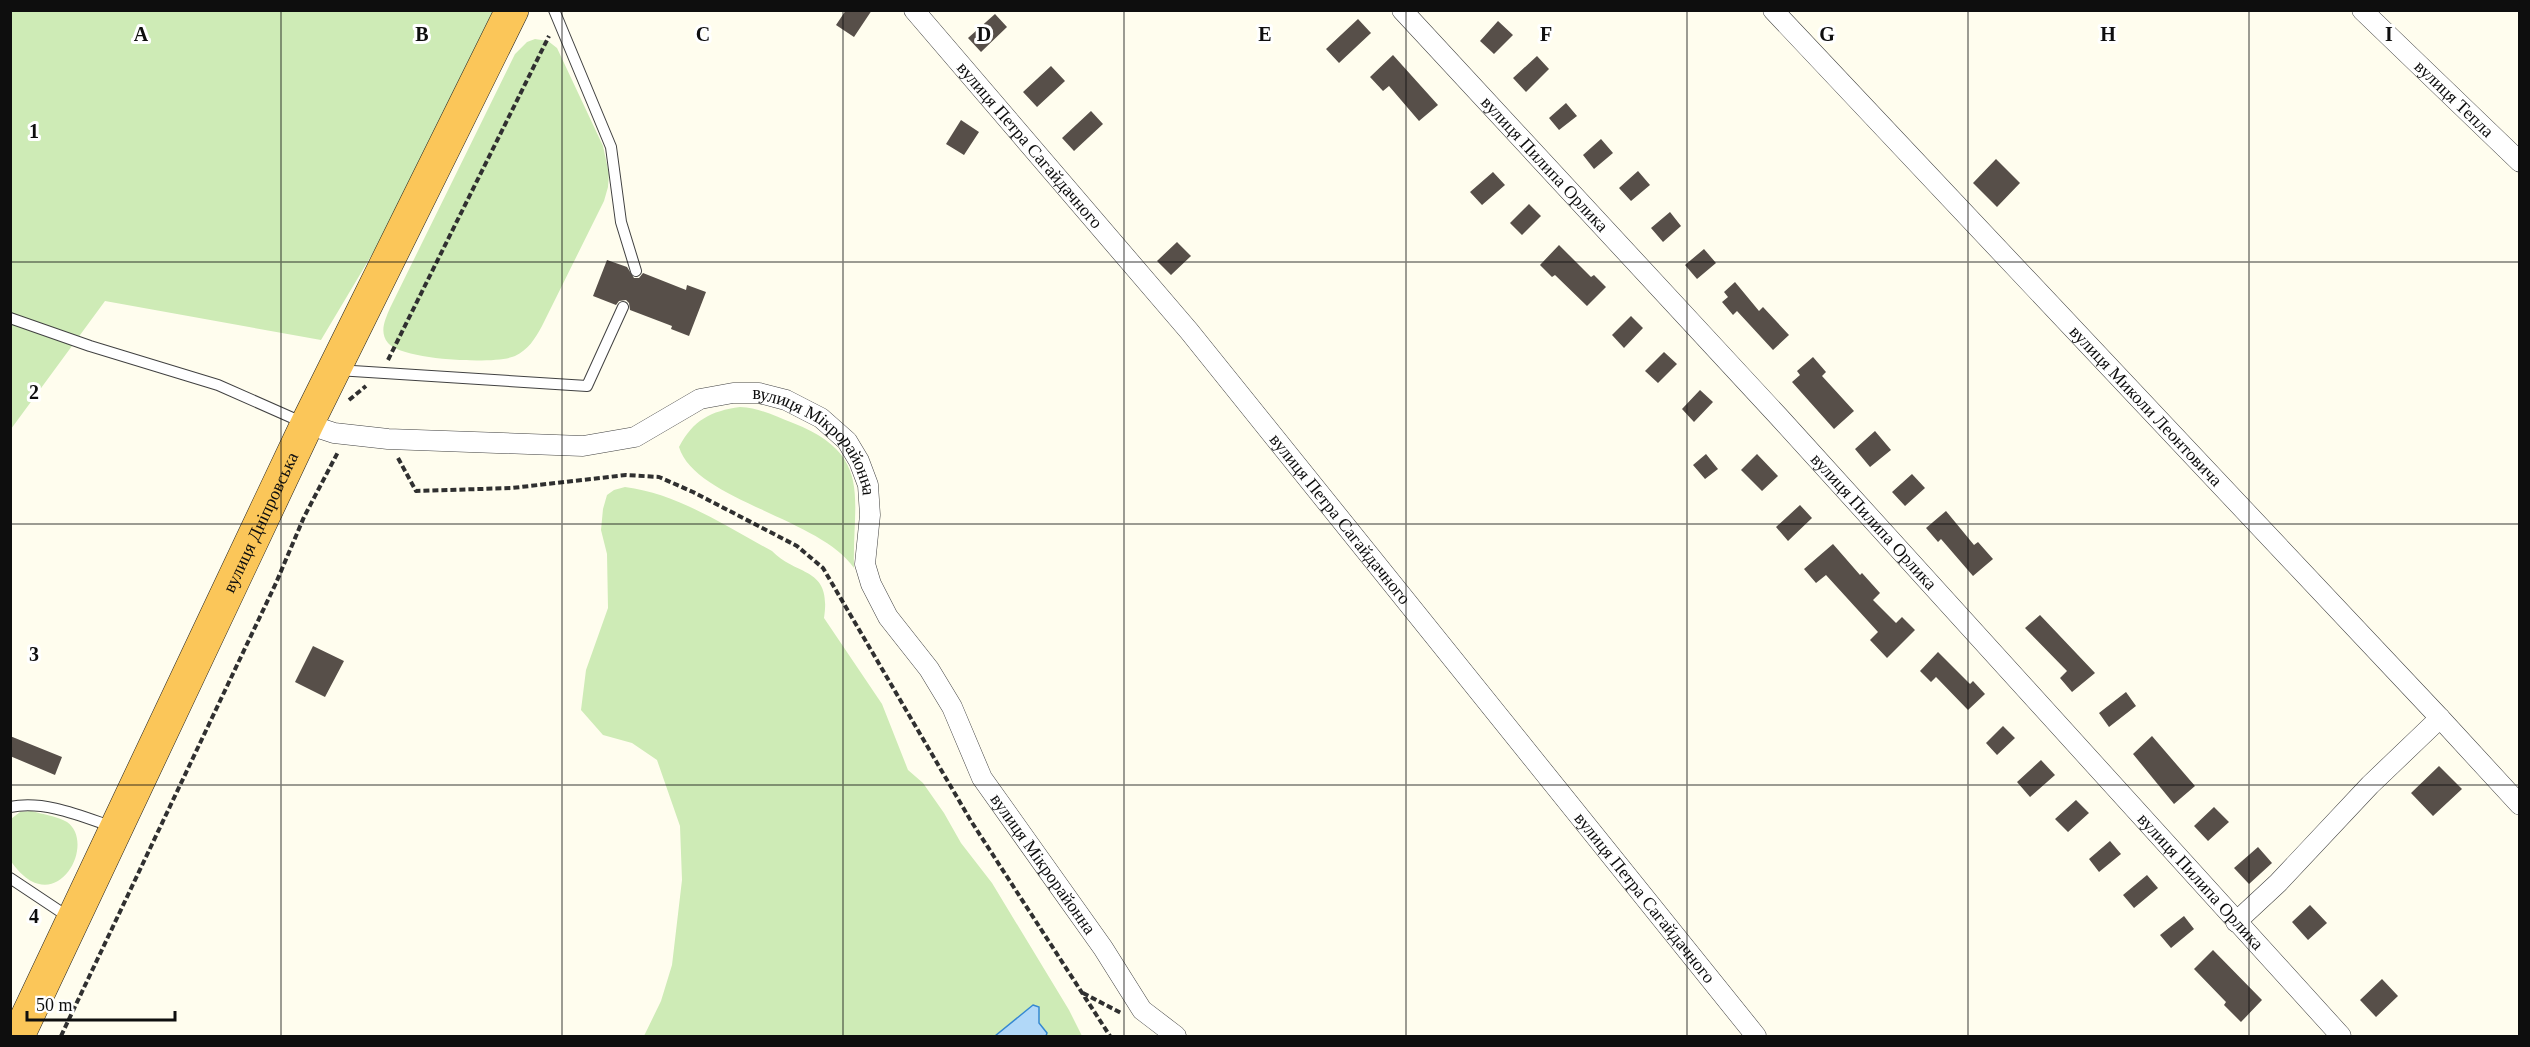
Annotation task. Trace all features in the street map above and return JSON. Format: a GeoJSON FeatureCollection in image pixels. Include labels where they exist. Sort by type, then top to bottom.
{"type":"FeatureCollection","features":[{"type":"Feature","properties":{"kind":"highway","name":"вулиця Дніпровська"},"geometry":{"type":"LineString","coordinates":[[18,1036],[307,424],[512,10]]}},
{"type":"Feature","properties":{"kind":"street","name":"вулиця Петра Сагайдачного"},"geometry":{"type":"LineString","coordinates":[[914,10],[1189,331],[1756,1036]]}},
{"type":"Feature","properties":{"kind":"street","name":"вулиця Пилипа Орлика"},"geometry":{"type":"LineString","coordinates":[[1401,10],[1779,417],[2340,1036]]}},
{"type":"Feature","properties":{"kind":"street","name":"вулиця Миколи Леонтовича"},"geometry":{"type":"LineString","coordinates":[[1773,10],[2520,805]]}},
{"type":"Feature","properties":{"kind":"street","name":"вулиця Тепла"},"geometry":{"type":"LineString","coordinates":[[2362,10],[2520,162]]}},
{"type":"Feature","properties":{"kind":"street","name":"вулиця Мікрорайонна"},"geometry":{"type":"LineString","coordinates":[[307,424],[346,434],[388,439],[583,446],[634,437],[700,399],[733,393],[759,393],[786,400],[822,418],[847,441],[859,461],[868,485],[870,515],[865,564],[888,617],[929,669],[952,707],[982,778],[1103,948],[1147,1025],[1176,1036]]}},
{"type":"Feature","properties":{"kind":"street"},"geometry":{"type":"LineString","coordinates":[[2236,922],[2278,883],[2370,785],[2440,718]]}},
{"type":"Feature","properties":{"kind":"lane"},"geometry":{"type":"LineString","coordinates":[[556,15],[611,147],[621,222],[636,271]]}},
{"type":"Feature","properties":{"kind":"lane"},"geometry":{"type":"LineString","coordinates":[[334,370],[587,386],[623,307]]}},
{"type":"Feature","properties":{"kind":"lane"},"geometry":{"type":"LineString","coordinates":[[10,318],[90,346],[218,385],[307,424]]}},
{"type":"Feature","properties":{"kind":"lane"},"geometry":{"type":"LineString","coordinates":[[10,807],[26,804],[71,812],[116,828]]}},
{"type":"Feature","properties":{"kind":"lane"},"geometry":{"type":"LineString","coordinates":[[10,878],[72,919]]}},
{"type":"Feature","properties":{"kind":"path"},"geometry":{"type":"LineString","coordinates":[[61,1036],[276,583],[304,517],[335,461],[346,434],[341,416],[347,402],[381,373],[556,15]]}},
{"type":"Feature","properties":{"kind":"path"},"geometry":{"type":"LineString","coordinates":[[388,439],[416,491],[513,488],[626,475],[659,477],[797,546],[824,568],[971,821],[1110,1036]]}},
{"type":"Feature","properties":{"kind":"path"},"geometry":{"type":"LineString","coordinates":[[1082,993],[1147,1025]]}},
{"type":"Feature","properties":{"kind":"green space"},"geometry":{"type":"Polygon","coordinates":[[[11,11],[517,11],[321,340],[105,301],[11,429],[11,11]]]}},
{"type":"Feature","properties":{"kind":"green space"},"geometry":{"type":"Polygon","coordinates":[[[535,39],[548,41],[557,48],[603,146],[609,174],[604,201],[542,326],[524,351],[504,359],[469,360],[429,357],[396,349],[388,343],[384,335],[386,317],[390,308],[515,54],[527,42],[535,39]]]}},
{"type":"Feature","properties":{"kind":"green space"},"geometry":{"type":"Polygon","coordinates":[[[740,407],[767,413],[819,436],[836,449],[847,464],[853,481],[855,500],[854,568],[837,551],[815,535],[732,495],[708,481],[690,465],[679,447],[690,430],[712,414],[740,407]]]}},
{"type":"Feature","properties":{"kind":"green space"},"geometry":{"type":"Polygon","coordinates":[[[625,487],[664,496],[701,512],[772,551],[818,581],[823,589],[825,601],[824,618],[882,704],[908,770],[923,783],[961,843],[992,883],[1069,1010],[1082,1036],[1046,1036],[1047,1033],[1039,1023],[1039,1007],[1033,1005],[995,1036],[644,1036],[661,1001],[672,965],[682,880],[680,826],[657,760],[632,743],[603,735],[581,710],[586,670],[608,608],[607,554],[601,530],[603,509],[607,495],[625,487]]]}},
{"type":"Feature","properties":{"kind":"green space"},"geometry":{"type":"Polygon","coordinates":[[[31,811],[67,822],[74,830],[77,841],[77,854],[65,875],[55,882],[44,885],[31,881],[20,872],[10,857],[11,819],[20,812],[31,811]]]}},
{"type":"Feature","properties":{"kind":"water"},"geometry":{"type":"Polygon","coordinates":[[[1033,1005],[1039,1007],[1039,1023],[1047,1033],[1046,1036],[995,1036],[1033,1005]]]}},
{"type":"Feature","properties":{"kind":"building"},"geometry":{"type":"Polygon","coordinates":[[[846,10],[872,10],[854,37],[836,25],[846,10]]]}},
{"type":"Feature","properties":{"kind":"building"},"geometry":{"type":"Polygon","coordinates":[[[995,14],[1007,27],[981,52],[968,38],[995,14]]]}},
{"type":"Feature","properties":{"kind":"building"},"geometry":{"type":"Polygon","coordinates":[[[1358,19],[1371,33],[1339,63],[1326,49],[1358,19]]]}},
{"type":"Feature","properties":{"kind":"building"},"geometry":{"type":"Polygon","coordinates":[[[1498,21],[1513,35],[1494,54],[1480,41],[1498,21]]]}},
{"type":"Feature","properties":{"kind":"building"},"geometry":{"type":"Polygon","coordinates":[[[1393,55],[1438,105],[1419,121],[1389,86],[1383,91],[1370,77],[1393,55]]]}},
{"type":"Feature","properties":{"kind":"building"},"geometry":{"type":"Polygon","coordinates":[[[1537,56],[1549,69],[1526,92],[1513,78],[1537,56]]]}},
{"type":"Feature","properties":{"kind":"building"},"geometry":{"type":"Polygon","coordinates":[[[1051,66],[1065,81],[1037,107],[1023,92],[1051,66]]]}},
{"type":"Feature","properties":{"kind":"building"},"geometry":{"type":"Polygon","coordinates":[[[1566,103],[1577,116],[1559,130],[1549,118],[1566,103]]]}},
{"type":"Feature","properties":{"kind":"building"},"geometry":{"type":"Polygon","coordinates":[[[1091,111],[1103,124],[1074,151],[1062,138],[1091,111]]]}},
{"type":"Feature","properties":{"kind":"building"},"geometry":{"type":"Polygon","coordinates":[[[961,120],[979,132],[964,155],[946,144],[961,120]]]}},
{"type":"Feature","properties":{"kind":"building"},"geometry":{"type":"Polygon","coordinates":[[[1601,139],[1613,153],[1594,169],[1583,155],[1601,139]]]}},
{"type":"Feature","properties":{"kind":"building"},"geometry":{"type":"Polygon","coordinates":[[[1996,159],[2020,183],[1997,207],[1973,183],[1996,159]]]}},
{"type":"Feature","properties":{"kind":"building"},"geometry":{"type":"Polygon","coordinates":[[[1638,171],[1650,185],[1631,201],[1619,188],[1638,171]]]}},
{"type":"Feature","properties":{"kind":"building"},"geometry":{"type":"Polygon","coordinates":[[[1493,172],[1505,185],[1482,205],[1470,192],[1493,172]]]}},
{"type":"Feature","properties":{"kind":"building"},"geometry":{"type":"Polygon","coordinates":[[[1529,204],[1541,216],[1522,235],[1510,223],[1529,204]]]}},
{"type":"Feature","properties":{"kind":"building"},"geometry":{"type":"Polygon","coordinates":[[[1670,212],[1681,226],[1663,242],[1651,228],[1670,212]]]}},
{"type":"Feature","properties":{"kind":"building"},"geometry":{"type":"Polygon","coordinates":[[[1177,242],[1191,256],[1171,275],[1157,261],[1177,242]]]}},
{"type":"Feature","properties":{"kind":"building"},"geometry":{"type":"Polygon","coordinates":[[[1559,245],[1591,277],[1594,275],[1606,287],[1587,306],[1555,275],[1552,277],[1540,265],[1559,245]]]}},
{"type":"Feature","properties":{"kind":"building"},"geometry":{"type":"Polygon","coordinates":[[[1704,249],[1716,263],[1697,279],[1685,265],[1704,249]]]}},
{"type":"Feature","properties":{"kind":"building"},"geometry":{"type":"Polygon","coordinates":[[[607,260],[627,267],[634,278],[639,278],[643,273],[686,290],[687,285],[706,292],[689,336],[671,329],[672,326],[630,310],[626,300],[619,301],[616,305],[593,296],[607,260]]]}},
{"type":"Feature","properties":{"kind":"building"},"geometry":{"type":"Polygon","coordinates":[[[1735,282],[1759,311],[1763,307],[1789,335],[1773,350],[1737,311],[1733,315],[1722,302],[1728,297],[1724,292],[1735,282]]]}},
{"type":"Feature","properties":{"kind":"building"},"geometry":{"type":"Polygon","coordinates":[[[1631,316],[1643,328],[1624,348],[1612,335],[1631,316]]]}},
{"type":"Feature","properties":{"kind":"building"},"geometry":{"type":"Polygon","coordinates":[[[1664,352],[1677,364],[1658,383],[1645,371],[1664,352]]]}},
{"type":"Feature","properties":{"kind":"building"},"geometry":{"type":"Polygon","coordinates":[[[1813,357],[1826,372],[1822,376],[1854,411],[1834,429],[1792,382],[1800,375],[1797,371],[1813,357]]]}},
{"type":"Feature","properties":{"kind":"building"},"geometry":{"type":"Polygon","coordinates":[[[1700,390],[1713,402],[1694,422],[1682,409],[1700,390]]]}},
{"type":"Feature","properties":{"kind":"building"},"geometry":{"type":"Polygon","coordinates":[[[1875,431],[1891,450],[1870,467],[1855,449],[1875,431]]]}},
{"type":"Feature","properties":{"kind":"building"},"geometry":{"type":"Polygon","coordinates":[[[1706,454],[1718,469],[1705,479],[1693,465],[1706,454]]]}},
{"type":"Feature","properties":{"kind":"building"},"geometry":{"type":"Polygon","coordinates":[[[1757,454],[1778,476],[1762,491],[1741,470],[1757,454]]]}},
{"type":"Feature","properties":{"kind":"building"},"geometry":{"type":"Polygon","coordinates":[[[1912,474],[1925,488],[1905,506],[1892,492],[1912,474]]]}},
{"type":"Feature","properties":{"kind":"building"},"geometry":{"type":"Polygon","coordinates":[[[1800,505],[1812,518],[1788,541],[1776,527],[1800,505]]]}},
{"type":"Feature","properties":{"kind":"building"},"geometry":{"type":"Polygon","coordinates":[[[1946,511],[1974,545],[1978,542],[1993,559],[1973,576],[1941,539],[1938,542],[1926,528],[1946,511]]]}},
{"type":"Feature","properties":{"kind":"building"},"geometry":{"type":"Polygon","coordinates":[[[1833,544],[1860,575],[1862,573],[1880,593],[1873,600],[1896,623],[1902,617],[1915,630],[1887,658],[1870,640],[1878,632],[1826,575],[1816,583],[1804,569],[1833,544]]]}},
{"type":"Feature","properties":{"kind":"building"},"geometry":{"type":"Polygon","coordinates":[[[2040,615],[2095,673],[2072,692],[2060,678],[2067,671],[2025,628],[2040,615]]]}},
{"type":"Feature","properties":{"kind":"building"},"geometry":{"type":"Polygon","coordinates":[[[313,646],[344,661],[325,697],[295,682],[313,646]]]}},
{"type":"Feature","properties":{"kind":"building"},"geometry":{"type":"Polygon","coordinates":[[[1938,652],[1970,684],[1973,681],[1985,694],[1968,710],[1936,677],[1931,682],[1920,671],[1938,652]]]}},
{"type":"Feature","properties":{"kind":"building"},"geometry":{"type":"Polygon","coordinates":[[[2126,692],[2136,706],[2109,727],[2099,713],[2126,692]]]}},
{"type":"Feature","properties":{"kind":"building"},"geometry":{"type":"Polygon","coordinates":[[[2003,726],[2015,738],[1997,755],[1986,743],[2003,726]]]}},
{"type":"Feature","properties":{"kind":"building"},"geometry":{"type":"Polygon","coordinates":[[[10,736],[62,757],[55,775],[10,756],[10,736]]]}},
{"type":"Feature","properties":{"kind":"building"},"geometry":{"type":"Polygon","coordinates":[[[2152,736],[2195,786],[2174,804],[2133,754],[2152,736]]]}},
{"type":"Feature","properties":{"kind":"building"},"geometry":{"type":"Polygon","coordinates":[[[2041,760],[2055,775],[2030,797],[2017,782],[2041,760]]]}},
{"type":"Feature","properties":{"kind":"building"},"geometry":{"type":"Polygon","coordinates":[[[2439,766],[2462,789],[2433,816],[2411,793],[2439,766]]]}},
{"type":"Feature","properties":{"kind":"building"},"geometry":{"type":"Polygon","coordinates":[[[2076,800],[2089,813],[2068,832],[2055,819],[2076,800]]]}},
{"type":"Feature","properties":{"kind":"building"},"geometry":{"type":"Polygon","coordinates":[[[2214,807],[2229,822],[2208,841],[2194,826],[2214,807]]]}},
{"type":"Feature","properties":{"kind":"building"},"geometry":{"type":"Polygon","coordinates":[[[2110,841],[2121,854],[2099,872],[2089,859],[2110,841]]]}},
{"type":"Feature","properties":{"kind":"building"},"geometry":{"type":"Polygon","coordinates":[[[2258,847],[2272,863],[2249,884],[2234,868],[2258,847]]]}},
{"type":"Feature","properties":{"kind":"building"},"geometry":{"type":"Polygon","coordinates":[[[2147,875],[2158,888],[2134,908],[2123,895],[2147,875]]]}},
{"type":"Feature","properties":{"kind":"building"},"geometry":{"type":"Polygon","coordinates":[[[2310,905],[2327,923],[2308,940],[2292,922],[2310,905]]]}},
{"type":"Feature","properties":{"kind":"building"},"geometry":{"type":"Polygon","coordinates":[[[2184,916],[2194,929],[2171,948],[2160,935],[2184,916]]]}},
{"type":"Feature","properties":{"kind":"building"},"geometry":{"type":"Polygon","coordinates":[[[2213,950],[2262,1000],[2241,1022],[2224,1005],[2226,1002],[2194,969],[2213,950]]]}},
{"type":"Feature","properties":{"kind":"building"},"geometry":{"type":"Polygon","coordinates":[[[2382,979],[2398,996],[2376,1017],[2360,1000],[2382,979]]]}}]}
